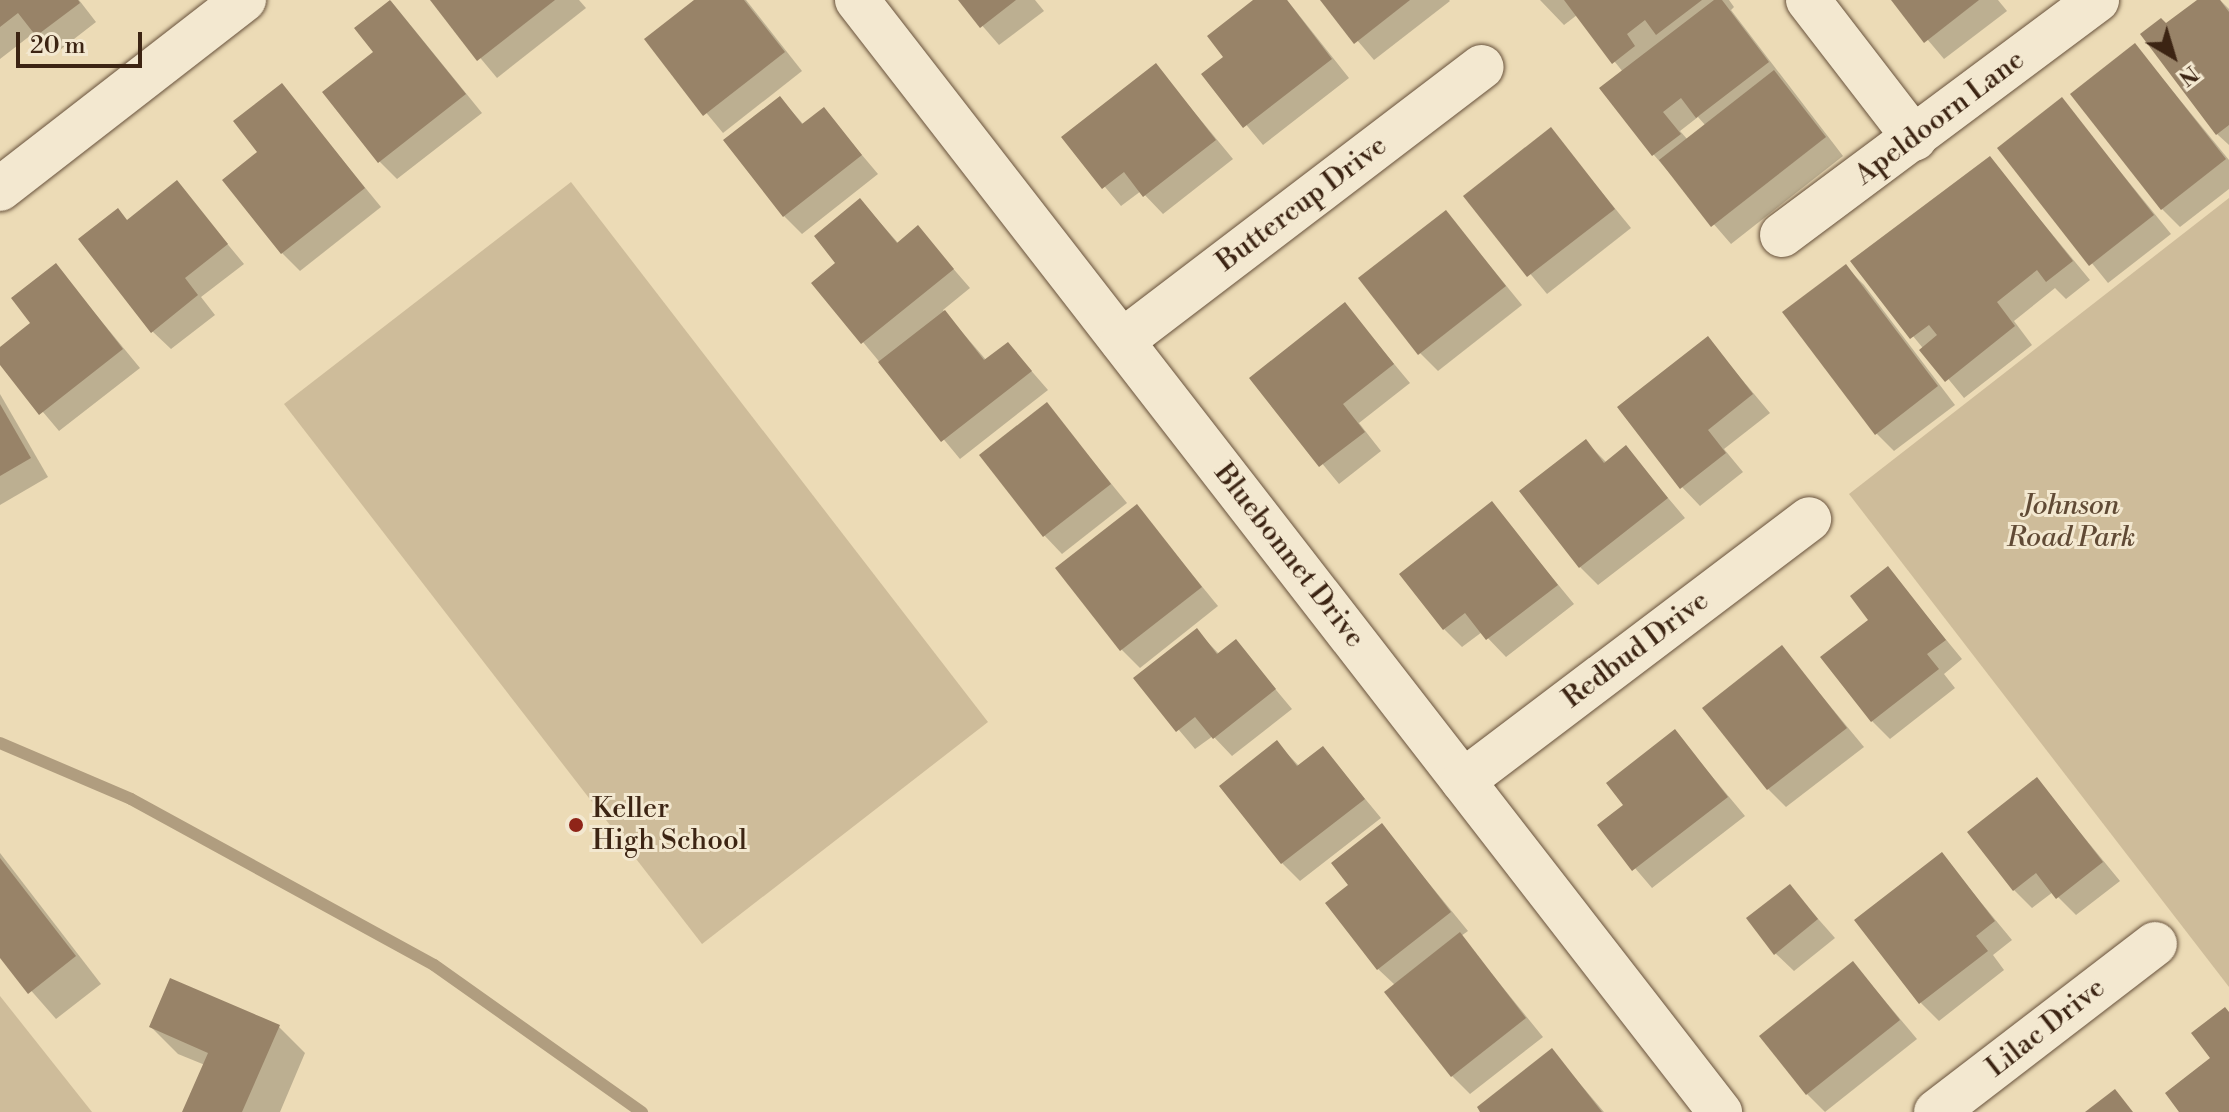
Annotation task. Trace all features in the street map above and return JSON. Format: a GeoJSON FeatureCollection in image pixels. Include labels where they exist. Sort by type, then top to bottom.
{"type":"FeatureCollection","features":[{"type":"Feature","properties":{"kind":"street"},"geometry":{"type":"LineString","coordinates":[[0,189],[244,0]]}},
{"type":"Feature","properties":{"kind":"street","name":"Bluebonnet Drive"},"geometry":{"type":"LineString","coordinates":[[857,0],[1720,1112]]}},
{"type":"Feature","properties":{"kind":"street"},"geometry":{"type":"LineString","coordinates":[[1808,0],[1915,139]]}},
{"type":"Feature","properties":{"kind":"street","name":"Apeldoorn Lane"},"geometry":{"type":"LineString","coordinates":[[1782,235],[1915,139],[2097,0]]}},
{"type":"Feature","properties":{"kind":"street","name":"Buttercup Drive"},"geometry":{"type":"LineString","coordinates":[[1122,341],[1482,67]]}},
{"type":"Feature","properties":{"kind":"street","name":"Redbud Drive"},"geometry":{"type":"LineString","coordinates":[[1463,781],[1809,519]]}},
{"type":"Feature","properties":{"kind":"street","name":"Lilac Drive"},"geometry":{"type":"LineString","coordinates":[[1936,1112],[2155,944]]}},
{"type":"Feature","properties":{"kind":"green space"},"geometry":{"type":"Polygon","coordinates":[[[571,182],[988,722],[702,944],[284,404],[571,182]]]}},
{"type":"Feature","properties":{"kind":"green space","name":"Johnson Road Park"},"geometry":{"type":"Polygon","coordinates":[[[2229,198],[2229,987],[1849,494],[2229,198]]]}},
{"type":"Feature","properties":{"kind":"green space"},"geometry":{"type":"Polygon","coordinates":[[[0,996],[92,1112],[0,1112],[0,996]]]}},
{"type":"Feature","properties":{"kind":"building"},"geometry":{"type":"Polygon","coordinates":[[[0,0],[78,0],[80,3],[36,36],[18,13],[0,27],[0,0]]]}},
{"type":"Feature","properties":{"kind":"building"},"geometry":{"type":"Polygon","coordinates":[[[390,0],[466,94],[378,163],[322,92],[373,52],[354,28],[390,0]]]}},
{"type":"Feature","properties":{"kind":"building"},"geometry":{"type":"Polygon","coordinates":[[[430,0],[555,0],[477,61],[430,0]]]}},
{"type":"Feature","properties":{"kind":"building"},"geometry":{"type":"Polygon","coordinates":[[[694,0],[744,0],[785,52],[703,116],[644,39],[694,0]]]}},
{"type":"Feature","properties":{"kind":"building"},"geometry":{"type":"Polygon","coordinates":[[[958,0],[1016,0],[980,28],[958,0]]]}},
{"type":"Feature","properties":{"kind":"building"},"geometry":{"type":"Polygon","coordinates":[[[1253,0],[1287,0],[1332,59],[1243,128],[1201,74],[1223,57],[1207,36],[1253,0]]]}},
{"type":"Feature","properties":{"kind":"building"},"geometry":{"type":"Polygon","coordinates":[[[1320,0],[1410,0],[1354,44],[1320,0]]]}},
{"type":"Feature","properties":{"kind":"building"},"geometry":{"type":"Polygon","coordinates":[[[1564,0],[1702,0],[1656,35],[1645,20],[1627,34],[1635,46],[1612,64],[1564,0]]]}},
{"type":"Feature","properties":{"kind":"building"},"geometry":{"type":"Polygon","coordinates":[[[1714,0],[1722,0],[1769,62],[1696,118],[1681,98],[1663,112],[1681,134],[1652,156],[1599,88],[1714,0]]]}},
{"type":"Feature","properties":{"kind":"building"},"geometry":{"type":"Polygon","coordinates":[[[1891,0],[1979,0],[1924,43],[1891,0]]]}},
{"type":"Feature","properties":{"kind":"building"},"geometry":{"type":"Polygon","coordinates":[[[2197,0],[2220,0],[2229,12],[2229,125],[2216,135],[2140,34],[2161,18],[2166,23],[2197,0]]]}},
{"type":"Feature","properties":{"kind":"building"},"geometry":{"type":"Polygon","coordinates":[[[2135,43],[2226,159],[2161,210],[2070,94],[2135,43]]]}},
{"type":"Feature","properties":{"kind":"building"},"geometry":{"type":"Polygon","coordinates":[[[1156,63],[1216,140],[1143,197],[1124,172],[1102,189],[1061,137],[1156,63]]]}},
{"type":"Feature","properties":{"kind":"building"},"geometry":{"type":"Polygon","coordinates":[[[1774,70],[1826,137],[1711,227],[1659,160],[1774,70]]]}},
{"type":"Feature","properties":{"kind":"building"},"geometry":{"type":"Polygon","coordinates":[[[282,83],[365,188],[281,254],[222,180],[257,152],[233,121],[282,83]]]}},
{"type":"Feature","properties":{"kind":"building"},"geometry":{"type":"Polygon","coordinates":[[[780,96],[802,124],[824,107],[862,155],[783,217],[723,140],[780,96]]]}},
{"type":"Feature","properties":{"kind":"building"},"geometry":{"type":"Polygon","coordinates":[[[2062,97],[2154,215],[2089,266],[1997,148],[2062,97]]]}},
{"type":"Feature","properties":{"kind":"building"},"geometry":{"type":"Polygon","coordinates":[[[1551,127],[1615,209],[1527,277],[1463,196],[1551,127]]]}},
{"type":"Feature","properties":{"kind":"building"},"geometry":{"type":"Polygon","coordinates":[[[1990,156],[2073,261],[2046,282],[2037,270],[1997,302],[2015,326],[1945,382],[1919,350],[1937,335],[1929,325],[1910,339],[1850,261],[1990,156]]]}},
{"type":"Feature","properties":{"kind":"building"},"geometry":{"type":"Polygon","coordinates":[[[177,180],[228,244],[185,278],[198,295],[151,333],[78,239],[118,208],[127,220],[177,180]]]}},
{"type":"Feature","properties":{"kind":"building"},"geometry":{"type":"Polygon","coordinates":[[[860,198],[897,243],[918,225],[954,269],[861,344],[811,283],[835,263],[814,236],[860,198]]]}},
{"type":"Feature","properties":{"kind":"building"},"geometry":{"type":"Polygon","coordinates":[[[1446,210],[1506,286],[1418,355],[1358,278],[1446,210]]]}},
{"type":"Feature","properties":{"kind":"building"},"geometry":{"type":"Polygon","coordinates":[[[56,263],[123,349],[39,415],[0,365],[0,347],[30,323],[11,298],[56,263]]]}},
{"type":"Feature","properties":{"kind":"building"},"geometry":{"type":"Polygon","coordinates":[[[1846,264],[1938,386],[1875,435],[1782,312],[1846,264]]]}},
{"type":"Feature","properties":{"kind":"building"},"geometry":{"type":"Polygon","coordinates":[[[1345,302],[1394,364],[1343,404],[1365,432],[1319,467],[1249,378],[1345,302]]]}},
{"type":"Feature","properties":{"kind":"building"},"geometry":{"type":"Polygon","coordinates":[[[945,310],[984,360],[1008,342],[1032,371],[941,442],[878,362],[945,310]]]}},
{"type":"Feature","properties":{"kind":"building"},"geometry":{"type":"Polygon","coordinates":[[[1708,336],[1753,394],[1708,430],[1726,453],[1680,489],[1617,407],[1708,336]]]}},
{"type":"Feature","properties":{"kind":"building"},"geometry":{"type":"Polygon","coordinates":[[[1047,402],[1111,484],[1043,537],[979,455],[1047,402]]]}},
{"type":"Feature","properties":{"kind":"building"},"geometry":{"type":"Polygon","coordinates":[[[0,404],[31,458],[0,476],[0,404]]]}},
{"type":"Feature","properties":{"kind":"building"},"geometry":{"type":"Polygon","coordinates":[[[1586,439],[1604,463],[1626,445],[1668,498],[1579,568],[1519,491],[1586,439]]]}},
{"type":"Feature","properties":{"kind":"building"},"geometry":{"type":"Polygon","coordinates":[[[1492,501],[1558,585],[1486,640],[1465,613],[1443,630],[1399,574],[1492,501]]]}},
{"type":"Feature","properties":{"kind":"building"},"geometry":{"type":"Polygon","coordinates":[[[1137,504],[1202,587],[1120,651],[1055,568],[1137,504]]]}},
{"type":"Feature","properties":{"kind":"building"},"geometry":{"type":"Polygon","coordinates":[[[1888,566],[1946,640],[1927,654],[1939,669],[1871,722],[1820,657],[1868,620],[1850,596],[1888,566]]]}},
{"type":"Feature","properties":{"kind":"building"},"geometry":{"type":"Polygon","coordinates":[[[1197,628],[1217,654],[1236,639],[1276,689],[1213,739],[1195,717],[1176,732],[1133,678],[1197,628]]]}},
{"type":"Feature","properties":{"kind":"building"},"geometry":{"type":"Polygon","coordinates":[[[1782,645],[1847,728],[1767,790],[1702,708],[1782,645]]]}},
{"type":"Feature","properties":{"kind":"building"},"geometry":{"type":"Polygon","coordinates":[[[1675,729],[1728,797],[1632,871],[1597,825],[1623,805],[1606,783],[1675,729]]]}},
{"type":"Feature","properties":{"kind":"building"},"geometry":{"type":"Polygon","coordinates":[[[1277,740],[1297,766],[1323,746],[1365,799],[1281,864],[1219,786],[1277,740]]]}},
{"type":"Feature","properties":{"kind":"building"},"geometry":{"type":"Polygon","coordinates":[[[2037,777],[2103,862],[2056,899],[2036,873],[2013,891],[1967,832],[2037,777]]]}},
{"type":"Feature","properties":{"kind":"building"},"geometry":{"type":"Polygon","coordinates":[[[1382,823],[1451,912],[1377,970],[1325,903],[1348,885],[1331,863],[1382,823]]]}},
{"type":"Feature","properties":{"kind":"building"},"geometry":{"type":"Polygon","coordinates":[[[1942,852],[1995,921],[1976,936],[1988,951],[1919,1004],[1854,920],[1942,852]]]}},
{"type":"Feature","properties":{"kind":"building"},"geometry":{"type":"Polygon","coordinates":[[[0,858],[76,956],[28,994],[0,958],[0,858]]]}},
{"type":"Feature","properties":{"kind":"building"},"geometry":{"type":"Polygon","coordinates":[[[1790,884],[1818,919],[1774,955],[1746,918],[1790,884]]]}},
{"type":"Feature","properties":{"kind":"building"},"geometry":{"type":"Polygon","coordinates":[[[1460,932],[1526,1018],[1451,1077],[1384,992],[1460,932]]]}},
{"type":"Feature","properties":{"kind":"building"},"geometry":{"type":"Polygon","coordinates":[[[1853,961],[1900,1020],[1806,1095],[1759,1036],[1853,961]]]}},
{"type":"Feature","properties":{"kind":"building"},"geometry":{"type":"Polygon","coordinates":[[[170,978],[280,1025],[242,1112],[182,1112],[208,1053],[149,1027],[170,978]]]}},
{"type":"Feature","properties":{"kind":"building"},"geometry":{"type":"Polygon","coordinates":[[[2225,1007],[2229,1012],[2229,1112],[2179,1112],[2165,1093],[2210,1058],[2191,1033],[2225,1007]]]}},
{"type":"Feature","properties":{"kind":"building"},"geometry":{"type":"Polygon","coordinates":[[[1552,1048],[1602,1112],[1480,1112],[1477,1107],[1552,1048]]]}},
{"type":"Feature","properties":{"kind":"building"},"geometry":{"type":"Polygon","coordinates":[[[2115,1089],[2133,1112],[2085,1112],[2115,1089]]]}},
{"type":"Feature","properties":{"kind":"waterway"},"geometry":{"type":"LineString","coordinates":[[0,743],[131,799],[434,965],[642,1112]]}},
{"type":"Feature","properties":{"kind":"place","name":"Keller High School"},"geometry":{"type":"Point","coordinates":[576,825]}}]}
